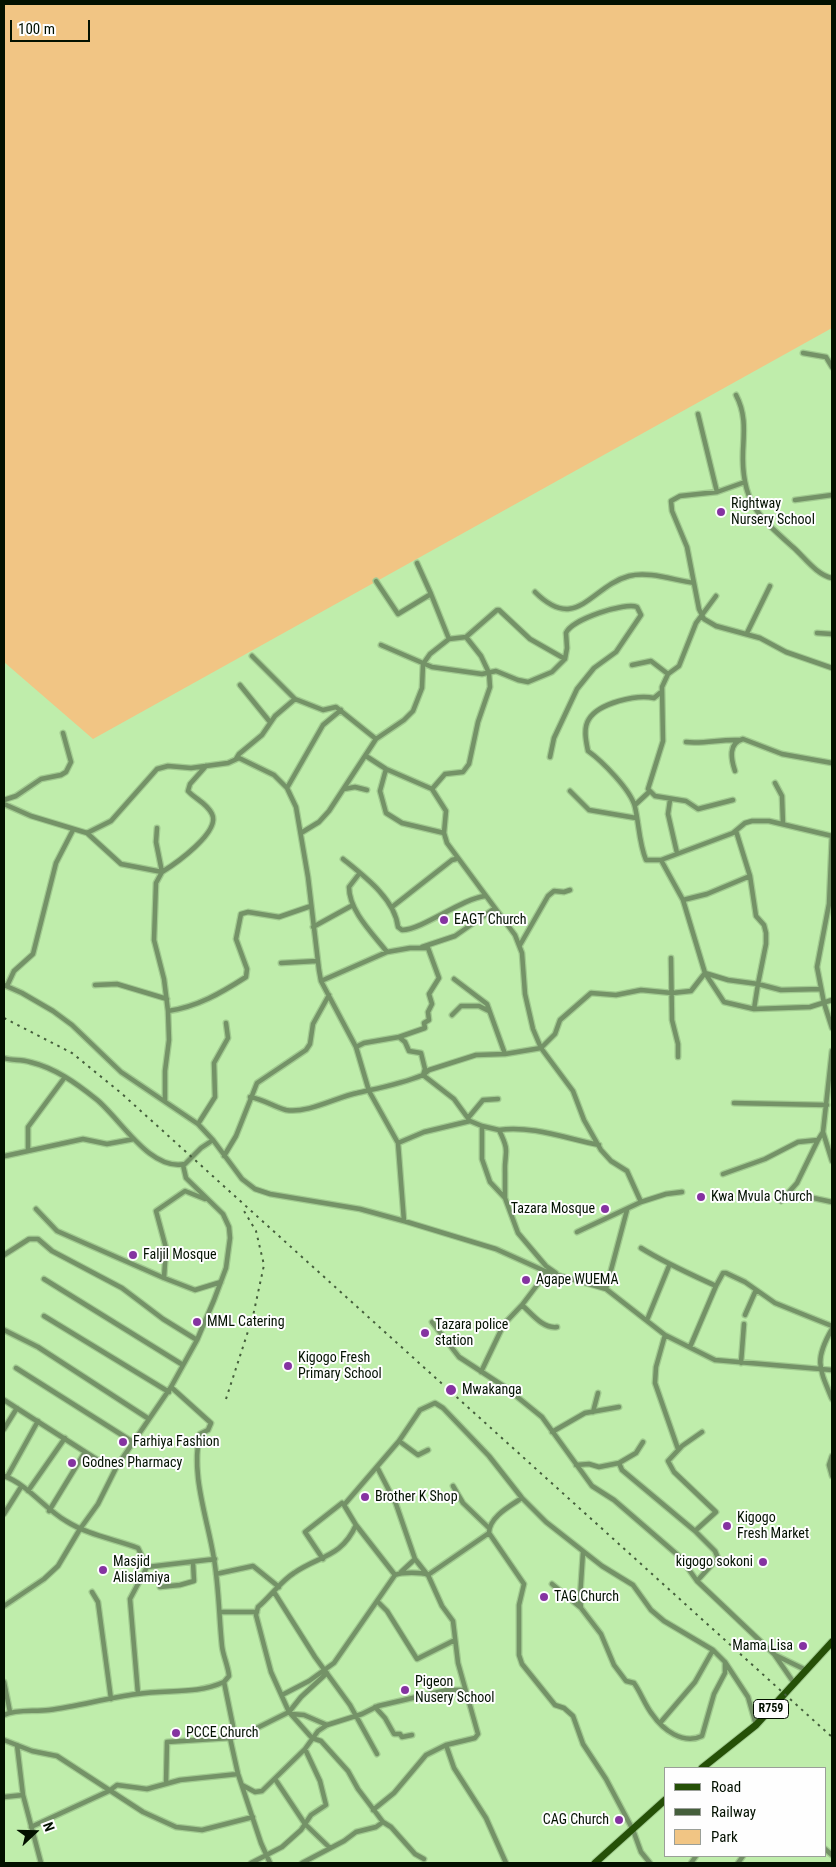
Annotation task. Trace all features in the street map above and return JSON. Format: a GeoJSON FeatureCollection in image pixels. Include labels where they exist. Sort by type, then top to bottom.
{"type":"FeatureCollection","features":[{"type":"Feature","properties":{"kind":"main road","name":"R759"},"geometry":{"type":"LineString","coordinates":[[703,1767],[756,1725],[832,1642]]}},
{"type":"Feature","properties":{"kind":"main road"},"geometry":{"type":"LineString","coordinates":[[594,1863],[664,1801]]}},
{"type":"Feature","properties":{"kind":"street"},"geometry":{"type":"LineString","coordinates":[[803,353],[826,357],[832,367]]}},
{"type":"Feature","properties":{"kind":"street"},"geometry":{"type":"LineString","coordinates":[[736,395],[744,416],[744,482],[748,496],[760,517],[820,573],[832,578]]}},
{"type":"Feature","properties":{"kind":"street"},"geometry":{"type":"LineString","coordinates":[[698,414],[717,492]]}},
{"type":"Feature","properties":{"kind":"street"},"geometry":{"type":"LineString","coordinates":[[744,482],[717,492],[680,496],[671,501],[672,511],[687,547],[702,616],[711,624],[747,633],[786,652],[832,668]]}},
{"type":"Feature","properties":{"kind":"street"},"geometry":{"type":"LineString","coordinates":[[795,500],[832,496]]}},
{"type":"Feature","properties":{"kind":"street"},"geometry":{"type":"LineString","coordinates":[[417,563],[449,639]]}},
{"type":"Feature","properties":{"kind":"street"},"geometry":{"type":"LineString","coordinates":[[535,592],[551,606],[569,609],[631,576],[651,576],[694,583]]}},
{"type":"Feature","properties":{"kind":"street"},"geometry":{"type":"LineString","coordinates":[[376,580],[398,614],[431,594]]}},
{"type":"Feature","properties":{"kind":"street"},"geometry":{"type":"LineString","coordinates":[[747,633],[770,586]]}},
{"type":"Feature","properties":{"kind":"street"},"geometry":{"type":"LineString","coordinates":[[635,805],[650,792],[650,784],[663,741],[660,693],[668,674],[679,666],[696,623],[716,596]]}},
{"type":"Feature","properties":{"kind":"street"},"geometry":{"type":"LineString","coordinates":[[381,645],[424,664],[444,670],[482,674],[496,671],[528,682],[552,672],[565,659],[568,648],[566,633],[572,624],[597,613],[615,610],[628,605],[638,609],[641,615],[617,650],[594,668],[577,689],[554,738],[550,757]]}},
{"type":"Feature","properties":{"kind":"street"},"geometry":{"type":"LineString","coordinates":[[301,832],[323,818],[376,740],[404,720],[413,711],[422,688],[424,664],[430,654],[449,639],[466,637],[500,610],[530,639],[565,659]]}},
{"type":"Feature","properties":{"kind":"street"},"geometry":{"type":"LineString","coordinates":[[818,632],[832,634]]}},
{"type":"Feature","properties":{"kind":"street"},"geometry":{"type":"LineString","coordinates":[[432,789],[445,774],[462,772],[469,764],[478,722],[488,696],[489,673],[482,656],[466,637]]}},
{"type":"Feature","properties":{"kind":"street"},"geometry":{"type":"LineString","coordinates":[[252,656],[295,699],[323,710],[333,706],[341,710],[376,740]]}},
{"type":"Feature","properties":{"kind":"street"},"geometry":{"type":"LineString","coordinates":[[632,665],[651,661],[668,674]]}},
{"type":"Feature","properties":{"kind":"street"},"geometry":{"type":"LineString","coordinates":[[240,685],[270,722]]}},
{"type":"Feature","properties":{"kind":"street"},"geometry":{"type":"LineString","coordinates":[[660,693],[654,698],[643,695],[602,708],[589,719],[586,726],[588,751],[599,759],[628,790],[635,805],[636,818],[646,860],[660,860],[736,831],[752,820],[783,824],[832,836],[826,916],[817,966],[824,1003],[832,1028]]}},
{"type":"Feature","properties":{"kind":"street"},"geometry":{"type":"LineString","coordinates":[[236,759],[239,754],[262,735],[270,722],[295,699]]}},
{"type":"Feature","properties":{"kind":"street"},"geometry":{"type":"LineString","coordinates":[[287,788],[323,725],[341,710]]}},
{"type":"Feature","properties":{"kind":"street"},"geometry":{"type":"LineString","coordinates":[[4,800],[16,796],[41,779],[56,777],[66,772],[71,762],[63,733]]}},
{"type":"Feature","properties":{"kind":"street"},"geometry":{"type":"LineString","coordinates":[[686,742],[703,744],[723,740],[749,740],[782,754],[832,762]]}},
{"type":"Feature","properties":{"kind":"street"},"geometry":{"type":"LineString","coordinates":[[735,771],[732,751],[740,740]]}},
{"type":"Feature","properties":{"kind":"street"},"geometry":{"type":"LineString","coordinates":[[366,756],[386,768],[432,789],[446,811],[444,833],[447,843],[456,859],[495,908],[520,945],[525,994],[533,1029],[541,1048],[574,1092],[584,1120],[605,1155],[627,1171],[641,1202]]}},
{"type":"Feature","properties":{"kind":"street"},"geometry":{"type":"LineString","coordinates":[[87,833],[111,821],[155,770],[168,766],[184,769],[241,759],[267,770],[287,788],[296,807],[301,832],[316,961],[322,981],[356,1047],[369,1091],[398,1143],[404,1221]]}},
{"type":"Feature","properties":{"kind":"street"},"geometry":{"type":"LineString","coordinates":[[165,1101],[165,1071],[169,1040],[168,1011],[154,940],[156,883],[162,872],[189,854],[213,826],[214,820],[209,809],[188,791],[190,784],[208,765]]}},
{"type":"Feature","properties":{"kind":"street"},"geometry":{"type":"LineString","coordinates":[[386,768],[380,791],[386,813],[402,823],[444,833]]}},
{"type":"Feature","properties":{"kind":"street"},"geometry":{"type":"LineString","coordinates":[[775,783],[782,796],[783,824]]}},
{"type":"Feature","properties":{"kind":"street"},"geometry":{"type":"LineString","coordinates":[[344,788],[355,787],[367,790]]}},
{"type":"Feature","properties":{"kind":"street"},"geometry":{"type":"LineString","coordinates":[[570,791],[589,810],[636,818]]}},
{"type":"Feature","properties":{"kind":"street"},"geometry":{"type":"LineString","coordinates":[[650,792],[670,800],[686,801],[698,809],[733,800]]}},
{"type":"Feature","properties":{"kind":"street"},"geometry":{"type":"LineString","coordinates":[[670,800],[668,814],[677,853]]}},
{"type":"Feature","properties":{"kind":"street"},"geometry":{"type":"LineString","coordinates":[[4,804],[73,830],[87,833],[121,864],[162,872]]}},
{"type":"Feature","properties":{"kind":"street"},"geometry":{"type":"LineString","coordinates":[[157,828],[156,842],[162,872]]}},
{"type":"Feature","properties":{"kind":"street"},"geometry":{"type":"LineString","coordinates":[[73,830],[56,863],[33,954],[14,971],[5,985],[53,1011],[72,1025],[121,1072],[198,1124],[214,1140],[242,1180],[261,1192],[360,1209],[404,1221],[496,1249],[561,1277],[606,1289],[665,1335],[715,1360],[832,1370]]}},
{"type":"Feature","properties":{"kind":"street"},"geometry":{"type":"LineString","coordinates":[[736,831],[750,876],[756,916],[764,925],[766,934],[766,944],[754,1009]]}},
{"type":"Feature","properties":{"kind":"street"},"geometry":{"type":"LineString","coordinates":[[343,859],[392,907],[398,916],[398,927],[404,930],[443,912],[485,896]]}},
{"type":"Feature","properties":{"kind":"street"},"geometry":{"type":"LineString","coordinates":[[392,907],[452,860],[456,859]]}},
{"type":"Feature","properties":{"kind":"street"},"geometry":{"type":"LineString","coordinates":[[660,860],[683,900],[705,973],[724,1002],[754,1009],[810,1007],[832,1000]]}},
{"type":"Feature","properties":{"kind":"street"},"geometry":{"type":"LineString","coordinates":[[359,874],[349,887],[353,905],[387,952]]}},
{"type":"Feature","properties":{"kind":"street"},"geometry":{"type":"LineString","coordinates":[[683,900],[707,894],[750,876]]}},
{"type":"Feature","properties":{"kind":"street"},"geometry":{"type":"LineString","coordinates":[[520,945],[548,896],[554,891],[564,892],[570,890]]}},
{"type":"Feature","properties":{"kind":"street"},"geometry":{"type":"LineString","coordinates":[[313,927],[353,905]]}},
{"type":"Feature","properties":{"kind":"street"},"geometry":{"type":"LineString","coordinates":[[168,1011],[190,1007],[213,997],[246,977],[247,969],[236,939],[241,914],[248,912],[279,917],[311,906]]}},
{"type":"Feature","properties":{"kind":"street"},"geometry":{"type":"LineString","coordinates":[[322,981],[387,952],[422,947],[455,936],[495,908]]}},
{"type":"Feature","properties":{"kind":"street"},"geometry":{"type":"LineString","coordinates":[[826,916],[832,920]]}},
{"type":"Feature","properties":{"kind":"street"},"geometry":{"type":"LineString","coordinates":[[356,1047],[364,1043],[399,1038],[425,1028],[424,1023],[429,1020],[428,1012],[432,1004],[429,994],[439,978],[428,948],[424,950],[422,947]]}},
{"type":"Feature","properties":{"kind":"street"},"geometry":{"type":"LineString","coordinates":[[671,958],[672,1020],[678,1044],[678,1056]]}},
{"type":"Feature","properties":{"kind":"street"},"geometry":{"type":"LineString","coordinates":[[281,963],[316,961]]}},
{"type":"Feature","properties":{"kind":"street"},"geometry":{"type":"LineString","coordinates":[[705,973],[728,980],[758,984],[781,990],[821,990]]}},
{"type":"Feature","properties":{"kind":"street"},"geometry":{"type":"LineString","coordinates":[[250,1097],[287,1110],[329,1103],[356,1093],[423,1075],[429,1070],[476,1055],[524,1053],[541,1048],[555,1034],[560,1020],[591,994],[598,992],[616,995],[641,990],[672,993],[691,991],[705,973]]}},
{"type":"Feature","properties":{"kind":"street"},"geometry":{"type":"LineString","coordinates":[[454,980],[487,1004],[506,1054]]}},
{"type":"Feature","properties":{"kind":"street"},"geometry":{"type":"LineString","coordinates":[[95,985],[111,983],[125,985],[167,999]]}},
{"type":"Feature","properties":{"kind":"street"},"geometry":{"type":"LineString","coordinates":[[224,1156],[236,1136],[253,1088],[261,1079],[306,1050],[310,1044],[313,1024],[329,995]]}},
{"type":"Feature","properties":{"kind":"street"},"geometry":{"type":"LineString","coordinates":[[452,1015],[460,1006],[479,1006],[489,1011]]}},
{"type":"Feature","properties":{"kind":"street"},"geometry":{"type":"LineString","coordinates":[[198,1124],[215,1097],[214,1063],[228,1038],[226,1023]]}},
{"type":"Feature","properties":{"kind":"street"},"geometry":{"type":"LineString","coordinates":[[399,1038],[405,1042],[409,1051],[421,1053],[425,1069],[423,1075]]}},
{"type":"Feature","properties":{"kind":"street"},"geometry":{"type":"LineString","coordinates":[[781,1201],[797,1183],[823,1132],[827,1105],[830,1098],[832,1051]]}},
{"type":"Feature","properties":{"kind":"street"},"geometry":{"type":"LineString","coordinates":[[4,1064],[6,1059],[27,1061],[44,1066],[65,1077],[111,1112],[146,1151],[164,1161],[183,1165]]}},
{"type":"Feature","properties":{"kind":"street"},"geometry":{"type":"LineString","coordinates":[[423,1075],[454,1099],[469,1119],[482,1126],[499,1130],[522,1129],[599,1145]]}},
{"type":"Feature","properties":{"kind":"street"},"geometry":{"type":"LineString","coordinates":[[28,1149],[28,1127],[65,1077]]}},
{"type":"Feature","properties":{"kind":"street"},"geometry":{"type":"LineString","coordinates":[[398,1143],[424,1132],[469,1119],[483,1100],[498,1098]]}},
{"type":"Feature","properties":{"kind":"street"},"geometry":{"type":"LineString","coordinates":[[734,1103],[827,1105]]}},
{"type":"Feature","properties":{"kind":"street"},"geometry":{"type":"LineString","coordinates":[[482,1126],[482,1159],[486,1175],[505,1198],[512,1212],[518,1233],[546,1266],[561,1277]]}},
{"type":"Feature","properties":{"kind":"street"},"geometry":{"type":"LineString","coordinates":[[499,1130],[506,1144],[508,1156],[504,1172],[505,1198]]}},
{"type":"Feature","properties":{"kind":"street"},"geometry":{"type":"LineString","coordinates":[[823,1132],[832,1161]]}},
{"type":"Feature","properties":{"kind":"street"},"geometry":{"type":"LineString","coordinates":[[5,1156],[28,1149],[83,1139],[108,1144],[134,1139]]}},
{"type":"Feature","properties":{"kind":"street"},"geometry":{"type":"LineString","coordinates":[[183,1165],[214,1140]]}},
{"type":"Feature","properties":{"kind":"street"},"geometry":{"type":"LineString","coordinates":[[723,1174],[765,1159],[798,1142],[818,1140]]}},
{"type":"Feature","properties":{"kind":"street"},"geometry":{"type":"LineString","coordinates":[[4,1606],[44,1579],[58,1566],[80,1529],[98,1504],[117,1466],[170,1389],[197,1340],[221,1282],[229,1250],[229,1227],[223,1214],[206,1200],[186,1178],[183,1165]]}},
{"type":"Feature","properties":{"kind":"street"},"geometry":{"type":"LineString","coordinates":[[164,1278],[166,1248],[156,1211],[185,1191],[206,1200]]}},
{"type":"Feature","properties":{"kind":"street"},"geometry":{"type":"LineString","coordinates":[[577,1232],[641,1202],[666,1194],[682,1192]]}},
{"type":"Feature","properties":{"kind":"street"},"geometry":{"type":"LineString","coordinates":[[804,1196],[832,1202]]}},
{"type":"Feature","properties":{"kind":"street"},"geometry":{"type":"LineString","coordinates":[[36,1209],[57,1231],[164,1278],[195,1290],[221,1282]]}},
{"type":"Feature","properties":{"kind":"street"},"geometry":{"type":"LineString","coordinates":[[606,1289],[627,1210]]}},
{"type":"Feature","properties":{"kind":"street"},"geometry":{"type":"LineString","coordinates":[[4,1255],[29,1239],[38,1239],[52,1251],[122,1288],[163,1319],[197,1340]]}},
{"type":"Feature","properties":{"kind":"street"},"geometry":{"type":"LineString","coordinates":[[641,1248],[669,1266],[680,1268],[716,1286]]}},
{"type":"Feature","properties":{"kind":"street"},"geometry":{"type":"LineString","coordinates":[[647,1320],[669,1266]]}},
{"type":"Feature","properties":{"kind":"street"},"geometry":{"type":"LineString","coordinates":[[481,1372],[504,1324],[548,1272]]}},
{"type":"Feature","properties":{"kind":"street"},"geometry":{"type":"LineString","coordinates":[[690,1347],[716,1286],[725,1272],[785,1308],[832,1327],[822,1348],[820,1369],[832,1399]]}},
{"type":"Feature","properties":{"kind":"street"},"geometry":{"type":"LineString","coordinates":[[44,1279],[182,1365]]}},
{"type":"Feature","properties":{"kind":"street"},"geometry":{"type":"LineString","coordinates":[[745,1315],[756,1290]]}},
{"type":"Feature","properties":{"kind":"street"},"geometry":{"type":"LineString","coordinates":[[522,1305],[550,1328],[557,1327]]}},
{"type":"Feature","properties":{"kind":"street"},"geometry":{"type":"LineString","coordinates":[[4,1715],[10,1712],[62,1708],[138,1694],[172,1690],[204,1690],[224,1682],[229,1676],[222,1648],[221,1612],[197,1447],[200,1434],[208,1430],[211,1423],[170,1389],[44,1316]]}},
{"type":"Feature","properties":{"kind":"street"},"geometry":{"type":"LineString","coordinates":[[432,1322],[455,1354],[530,1406],[542,1417],[592,1486],[614,1500],[680,1557],[697,1581],[774,1654],[794,1683]]}},
{"type":"Feature","properties":{"kind":"street"},"geometry":{"type":"LineString","coordinates":[[741,1363],[744,1324]]}},
{"type":"Feature","properties":{"kind":"street"},"geometry":{"type":"LineString","coordinates":[[4,1330],[38,1347],[150,1419]]}},
{"type":"Feature","properties":{"kind":"street"},"geometry":{"type":"LineString","coordinates":[[665,1335],[656,1367],[655,1383],[678,1449]]}},
{"type":"Feature","properties":{"kind":"street"},"geometry":{"type":"LineString","coordinates":[[16,1368],[133,1442]]}},
{"type":"Feature","properties":{"kind":"street"},"geometry":{"type":"LineString","coordinates":[[593,1412],[598,1394]]}},
{"type":"Feature","properties":{"kind":"street"},"geometry":{"type":"LineString","coordinates":[[4,1400],[108,1466],[117,1466]]}},
{"type":"Feature","properties":{"kind":"street"},"geometry":{"type":"LineString","coordinates":[[395,1575],[356,1525],[344,1505],[399,1441],[420,1410],[424,1406],[435,1403],[454,1418],[490,1456],[522,1498],[546,1522],[583,1552],[633,1585],[651,1610],[664,1621],[712,1650],[726,1662],[748,1697],[756,1725]]}},
{"type":"Feature","properties":{"kind":"street"},"geometry":{"type":"LineString","coordinates":[[4,1429],[16,1408]]}},
{"type":"Feature","properties":{"kind":"street"},"geometry":{"type":"LineString","coordinates":[[552,1432],[577,1417],[593,1412],[620,1408]]}},
{"type":"Feature","properties":{"kind":"street"},"geometry":{"type":"LineString","coordinates":[[38,1421],[5,1476],[28,1491],[49,1511],[80,1529],[138,1548],[147,1567]]}},
{"type":"Feature","properties":{"kind":"street"},"geometry":{"type":"LineString","coordinates":[[695,1531],[716,1512],[670,1466],[668,1459],[678,1449],[702,1432]]}},
{"type":"Feature","properties":{"kind":"street"},"geometry":{"type":"LineString","coordinates":[[28,1491],[65,1438]]}},
{"type":"Feature","properties":{"kind":"street"},"geometry":{"type":"LineString","coordinates":[[399,1441],[418,1455],[428,1450]]}},
{"type":"Feature","properties":{"kind":"street"},"geometry":{"type":"LineString","coordinates":[[576,1465],[589,1464],[599,1468],[619,1463],[636,1453],[643,1442]]}},
{"type":"Feature","properties":{"kind":"street"},"geometry":{"type":"LineString","coordinates":[[49,1511],[85,1452]]}},
{"type":"Feature","properties":{"kind":"street"},"geometry":{"type":"LineString","coordinates":[[832,1456],[829,1465],[832,1476]]}},
{"type":"Feature","properties":{"kind":"street"},"geometry":{"type":"LineString","coordinates":[[619,1463],[622,1470],[716,1551],[718,1558],[697,1581]]}},
{"type":"Feature","properties":{"kind":"street"},"geometry":{"type":"LineString","coordinates":[[373,1810],[394,1793],[426,1755],[446,1745],[478,1736],[465,1690],[453,1621],[442,1606],[427,1574],[415,1559],[396,1504],[377,1467]]}},
{"type":"Feature","properties":{"kind":"street"},"geometry":{"type":"LineString","coordinates":[[453,1486],[463,1503],[489,1531],[524,1584],[518,1606],[519,1656],[522,1664],[554,1705],[564,1708],[573,1716],[583,1744],[633,1830],[642,1852],[650,1863]]}},
{"type":"Feature","properties":{"kind":"street"},"geometry":{"type":"LineString","coordinates":[[4,1514],[21,1487]]}},
{"type":"Feature","properties":{"kind":"street"},"geometry":{"type":"LineString","coordinates":[[401,1572],[427,1574],[489,1531],[502,1511],[522,1498]]}},
{"type":"Feature","properties":{"kind":"street"},"geometry":{"type":"LineString","coordinates":[[323,1559],[305,1532],[342,1503]]}},
{"type":"Feature","properties":{"kind":"street"},"geometry":{"type":"LineString","coordinates":[[356,1525],[347,1542],[323,1559],[293,1573],[258,1608],[257,1612],[269,1666],[290,1713],[312,1738],[321,1741],[348,1770],[373,1810],[383,1822],[391,1827],[415,1854],[424,1859]]}},
{"type":"Feature","properties":{"kind":"street"},"geometry":{"type":"LineString","coordinates":[[581,1608],[583,1552]]}},
{"type":"Feature","properties":{"kind":"street"},"geometry":{"type":"LineString","coordinates":[[147,1567],[214,1559]]}},
{"type":"Feature","properties":{"kind":"street"},"geometry":{"type":"LineString","coordinates":[[166,1784],[167,1742],[230,1738],[247,1733],[290,1713],[350,1641],[395,1575],[415,1559]]}},
{"type":"Feature","properties":{"kind":"street"},"geometry":{"type":"LineString","coordinates":[[160,1587],[180,1585],[194,1581],[193,1562]]}},
{"type":"Feature","properties":{"kind":"street"},"geometry":{"type":"LineString","coordinates":[[216,1574],[253,1566],[278,1587]]}},
{"type":"Feature","properties":{"kind":"street"},"geometry":{"type":"LineString","coordinates":[[138,1694],[130,1599],[147,1567]]}},
{"type":"Feature","properties":{"kind":"street"},"geometry":{"type":"LineString","coordinates":[[552,1584],[581,1608],[601,1634],[614,1665],[626,1681],[634,1683],[651,1714],[679,1738],[702,1736],[714,1694],[725,1673],[726,1662]]}},
{"type":"Feature","properties":{"kind":"street"},"geometry":{"type":"LineString","coordinates":[[92,1592],[98,1602],[111,1699]]}},
{"type":"Feature","properties":{"kind":"street"},"geometry":{"type":"LineString","coordinates":[[274,1592],[357,1716],[377,1754]]}},
{"type":"Feature","properties":{"kind":"street"},"geometry":{"type":"LineString","coordinates":[[377,1601],[387,1611],[417,1659],[455,1640]]}},
{"type":"Feature","properties":{"kind":"street"},"geometry":{"type":"LineString","coordinates":[[221,1612],[257,1612]]}},
{"type":"Feature","properties":{"kind":"street"},"geometry":{"type":"LineString","coordinates":[[660,1723],[695,1682],[712,1650]]}},
{"type":"Feature","properties":{"kind":"street"},"geometry":{"type":"LineString","coordinates":[[774,1654],[806,1670]]}},
{"type":"Feature","properties":{"kind":"street"},"geometry":{"type":"LineString","coordinates":[[282,1695],[326,1672]]}},
{"type":"Feature","properties":{"kind":"street"},"geometry":{"type":"LineString","coordinates":[[4,1682],[10,1712]]}},
{"type":"Feature","properties":{"kind":"street"},"geometry":{"type":"LineString","coordinates":[[224,1682],[233,1726],[230,1738],[238,1774],[265,1854],[270,1863]]}},
{"type":"Feature","properties":{"kind":"street"},"geometry":{"type":"LineString","coordinates":[[242,1785],[258,1792],[275,1779],[305,1749],[320,1729],[327,1725],[357,1716],[375,1707],[447,1690],[465,1690]]}},
{"type":"Feature","properties":{"kind":"street"},"geometry":{"type":"LineString","coordinates":[[375,1707],[394,1734],[400,1734],[402,1737],[412,1735]]}},
{"type":"Feature","properties":{"kind":"street"},"geometry":{"type":"LineString","coordinates":[[290,1713],[304,1714],[327,1725]]}},
{"type":"Feature","properties":{"kind":"street"},"geometry":{"type":"LineString","coordinates":[[4,1740],[32,1751],[57,1756],[109,1791],[162,1822],[189,1829],[210,1828],[254,1817]]}},
{"type":"Feature","properties":{"kind":"street"},"geometry":{"type":"LineString","coordinates":[[17,1745],[24,1795],[41,1863]]}},
{"type":"Feature","properties":{"kind":"street"},"geometry":{"type":"LineString","coordinates":[[446,1745],[454,1768],[486,1818],[506,1863]]}},
{"type":"Feature","properties":{"kind":"street"},"geometry":{"type":"LineString","coordinates":[[250,1863],[282,1847],[305,1824],[311,1815],[323,1808],[326,1803],[305,1749]]}},
{"type":"Feature","properties":{"kind":"street"},"geometry":{"type":"LineString","coordinates":[[32,1827],[109,1791],[117,1784],[140,1790],[180,1780],[238,1774]]}},
{"type":"Feature","properties":{"kind":"street"},"geometry":{"type":"LineString","coordinates":[[275,1779],[305,1824],[330,1848]]}},
{"type":"Feature","properties":{"kind":"street"},"geometry":{"type":"LineString","coordinates":[[4,1797],[24,1795]]}},
{"type":"Feature","properties":{"kind":"street"},"geometry":{"type":"LineString","coordinates":[[302,1863],[356,1832],[376,1827],[383,1822]]}},
{"type":"Feature","properties":{"kind":"green space"},"geometry":{"type":"Polygon","coordinates":[[[4,4],[832,4],[832,328],[93,739],[4,662],[4,4]]]}},
{"type":"Feature","properties":{"kind":"railway"},"geometry":{"type":"LineString","coordinates":[[4,1018],[72,1053],[121,1093],[832,1737]]}},
{"type":"Feature","properties":{"kind":"railway"},"geometry":{"type":"LineString","coordinates":[[226,1399],[253,1316],[264,1265],[256,1231],[244,1211]]}},
{"type":"Feature","properties":{"kind":"place","name":"Rightway Nursery School"},"geometry":{"type":"Point","coordinates":[721,512]}},
{"type":"Feature","properties":{"kind":"place","name":"EAGT Church"},"geometry":{"type":"Point","coordinates":[444,920]}},
{"type":"Feature","properties":{"kind":"place","name":"Kwa Mvula Church"},"geometry":{"type":"Point","coordinates":[701,1197]}},
{"type":"Feature","properties":{"kind":"place","name":"Tazara Mosque"},"geometry":{"type":"Point","coordinates":[605,1209]}},
{"type":"Feature","properties":{"kind":"place","name":"Faljil Mosque"},"geometry":{"type":"Point","coordinates":[133,1255]}},
{"type":"Feature","properties":{"kind":"place","name":"Agape WUEMA"},"geometry":{"type":"Point","coordinates":[526,1280]}},
{"type":"Feature","properties":{"kind":"place","name":"MML Catering"},"geometry":{"type":"Point","coordinates":[197,1322]}},
{"type":"Feature","properties":{"kind":"place","name":"Tazara police station"},"geometry":{"type":"Point","coordinates":[425,1333]}},
{"type":"Feature","properties":{"kind":"place","name":"Kigogo Fresh Primary School"},"geometry":{"type":"Point","coordinates":[288,1366]}},
{"type":"Feature","properties":{"kind":"place","name":"Mwakanga"},"geometry":{"type":"Point","coordinates":[451,1390]}},
{"type":"Feature","properties":{"kind":"place","name":"Farhiya Fashion"},"geometry":{"type":"Point","coordinates":[123,1442]}},
{"type":"Feature","properties":{"kind":"place","name":"Godnes Pharmacy"},"geometry":{"type":"Point","coordinates":[72,1463]}},
{"type":"Feature","properties":{"kind":"place","name":"Brother K Shop"},"geometry":{"type":"Point","coordinates":[365,1497]}},
{"type":"Feature","properties":{"kind":"place","name":"Kigogo Fresh Market"},"geometry":{"type":"Point","coordinates":[727,1526]}},
{"type":"Feature","properties":{"kind":"place","name":"kigogo sokoni"},"geometry":{"type":"Point","coordinates":[763,1562]}},
{"type":"Feature","properties":{"kind":"place","name":"Masjid Alislamiya"},"geometry":{"type":"Point","coordinates":[103,1570]}},
{"type":"Feature","properties":{"kind":"place","name":"TAG Church"},"geometry":{"type":"Point","coordinates":[544,1597]}},
{"type":"Feature","properties":{"kind":"place","name":"Mama Lisa"},"geometry":{"type":"Point","coordinates":[803,1646]}},
{"type":"Feature","properties":{"kind":"place","name":"Pigeon Nusery School"},"geometry":{"type":"Point","coordinates":[405,1690]}},
{"type":"Feature","properties":{"kind":"place","name":"PCCE Church"},"geometry":{"type":"Point","coordinates":[176,1733]}},
{"type":"Feature","properties":{"kind":"place","name":"CAG Church"},"geometry":{"type":"Point","coordinates":[619,1820]}}]}
